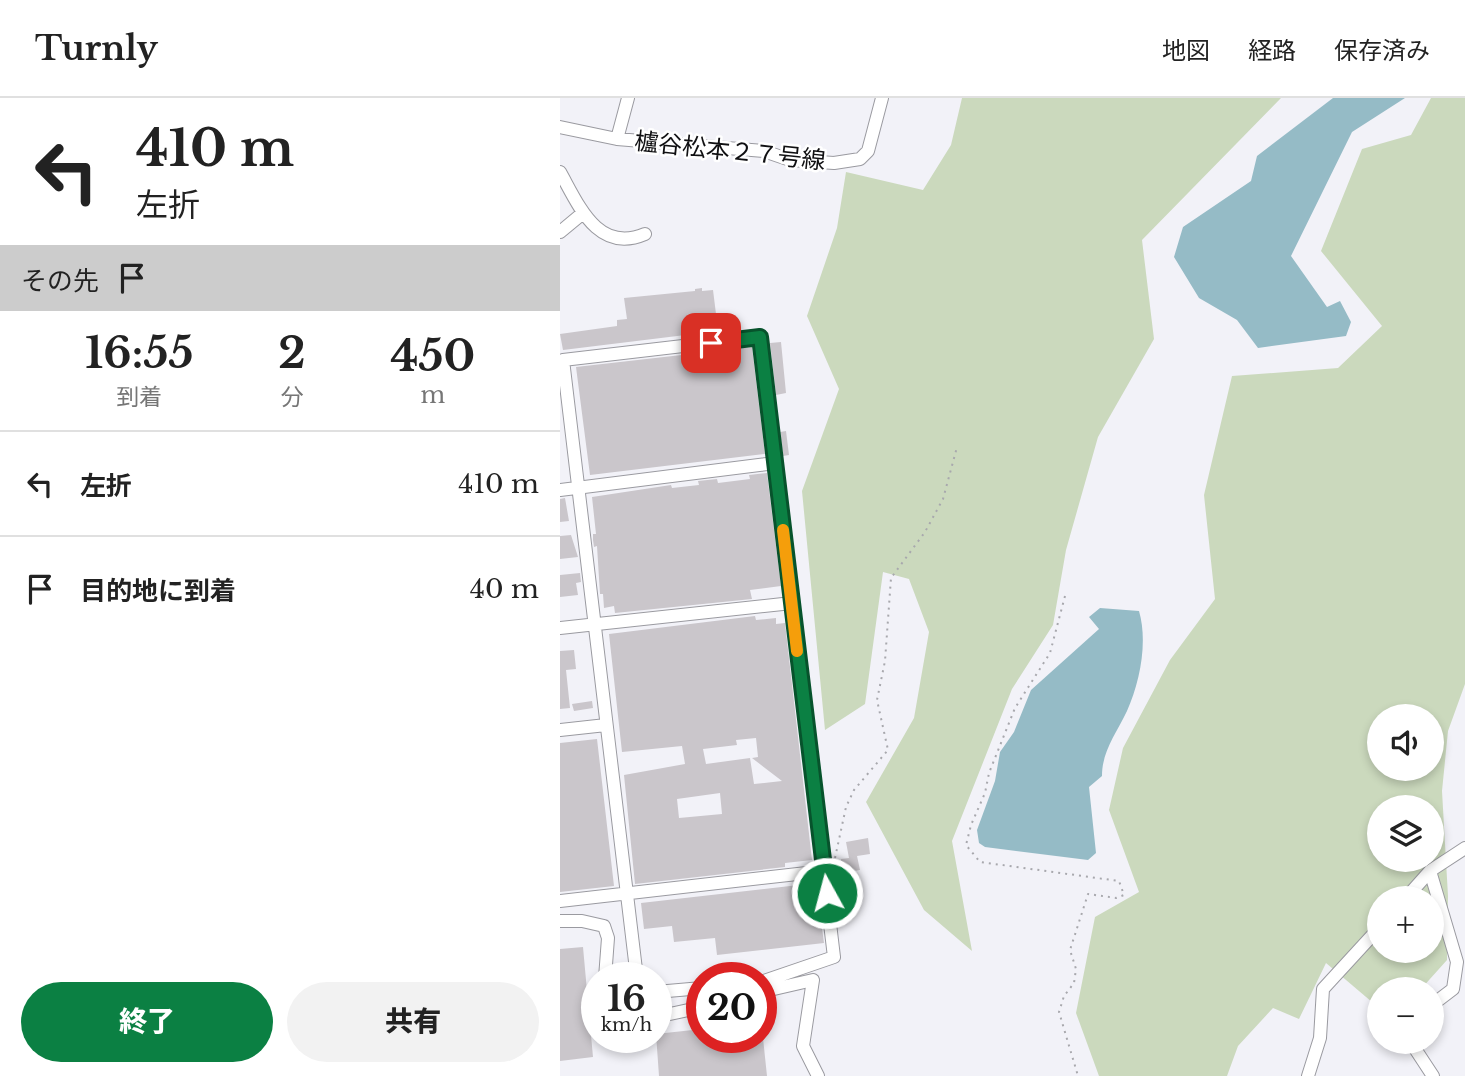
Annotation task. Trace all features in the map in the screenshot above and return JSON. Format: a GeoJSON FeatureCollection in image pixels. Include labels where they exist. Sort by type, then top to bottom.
{"type":"FeatureCollection","features":[{"type":"Feature","properties":{"kind":"street","name":"櫨谷松本２７号線"},"geometry":{"type":"LineString","coordinates":[[617,139],[628,98]]}},
{"type":"Feature","properties":{"kind":"street","name":"櫨谷松本２７号線"},"geometry":{"type":"LineString","coordinates":[[560,127],[617,139],[764,151],[790,160],[823,162],[860,159],[868,151],[882,98]]}},
{"type":"Feature","properties":{"kind":"street"},"geometry":{"type":"LineString","coordinates":[[560,172],[593,228],[622,239],[645,234]]}},
{"type":"Feature","properties":{"kind":"street"},"geometry":{"type":"LineString","coordinates":[[560,232],[583,213]]}},
{"type":"Feature","properties":{"kind":"street"},"geometry":{"type":"LineString","coordinates":[[635,962],[562,360],[760,337],[834,957],[777,977]]}},
{"type":"Feature","properties":{"kind":"street"},"geometry":{"type":"LineString","coordinates":[[560,489],[775,463]]}},
{"type":"Feature","properties":{"kind":"street"},"geometry":{"type":"LineString","coordinates":[[560,628],[792,603]]}},
{"type":"Feature","properties":{"kind":"street"},"geometry":{"type":"LineString","coordinates":[[560,730],[606,725]]}},
{"type":"Feature","properties":{"kind":"street"},"geometry":{"type":"LineString","coordinates":[[1444,862],[1465,848]]}},
{"type":"Feature","properties":{"kind":"street"},"geometry":{"type":"LineString","coordinates":[[560,901],[824,871]]}},
{"type":"Feature","properties":{"kind":"street"},"geometry":{"type":"LineString","coordinates":[[1417,886],[1429,872]]}},
{"type":"Feature","properties":{"kind":"street"},"geometry":{"type":"LineString","coordinates":[[1430,872],[1457,962],[1453,989],[1444,996]]}},
{"type":"Feature","properties":{"kind":"street"},"geometry":{"type":"LineString","coordinates":[[560,921],[582,921],[604,926],[608,938],[606,962]]}},
{"type":"Feature","properties":{"kind":"street"},"geometry":{"type":"LineString","coordinates":[[1308,1076],[1320,1038],[1323,989],[1367,941]]}},
{"type":"Feature","properties":{"kind":"street"},"geometry":{"type":"LineString","coordinates":[[777,988],[813,980],[803,1046],[818,1076]]}},
{"type":"Feature","properties":{"kind":"street"},"geometry":{"type":"LineString","coordinates":[[1419,1054],[1433,1076]]}},
{"type":"Feature","properties":{"kind":"path"},"geometry":{"type":"LineString","coordinates":[[835,858],[846,807],[854,790],[888,750],[877,700],[885,661],[891,578],[925,532],[943,499],[957,446]]}},
{"type":"Feature","properties":{"kind":"path"},"geometry":{"type":"LineString","coordinates":[[1065,596],[1050,653],[1014,708],[971,825],[967,845],[980,862],[1119,881],[1124,895],[1116,898],[1088,894],[1070,950],[1076,969],[1074,983],[1063,996],[1059,1012],[1078,1076]]}},
{"type":"Feature","properties":{"kind":"green space"},"geometry":{"type":"Polygon","coordinates":[[[962,98],[1281,98],[1142,240],[1154,339],[1098,437],[1066,550],[1053,625],[1012,689],[952,841],[972,951],[924,910],[866,802],[914,718],[929,632],[909,579],[883,572],[865,704],[825,730],[802,491],[839,389],[807,316],[837,228],[846,172],[923,190],[951,145],[962,98]]]}},
{"type":"Feature","properties":{"kind":"green space"},"geometry":{"type":"Polygon","coordinates":[[[1431,98],[1465,98],[1465,684],[1448,731],[1444,771],[1444,704],[1367,704],[1367,781],[1443,781],[1442,795],[1367,795],[1367,872],[1444,872],[1444,826],[1448,896],[1447,960],[1432,977],[1367,977],[1367,998],[1326,963],[1299,1019],[1273,1008],[1238,1046],[1227,1076],[1099,1076],[1076,1013],[1095,917],[1139,892],[1109,810],[1123,748],[1170,660],[1215,599],[1204,495],[1232,376],[1338,368],[1382,326],[1321,251],[1362,149],[1411,135],[1431,98]]]}},
{"type":"Feature","properties":{"kind":"water"},"geometry":{"type":"Polygon","coordinates":[[[1333,98],[1405,98],[1352,132],[1291,256],[1327,307],[1340,301],[1351,322],[1346,336],[1258,348],[1237,320],[1199,298],[1174,257],[1183,227],[1251,181],[1257,156],[1333,98]]]}},
{"type":"Feature","properties":{"kind":"water"},"geometry":{"type":"Polygon","coordinates":[[[1100,608],[1139,611],[1143,649],[1132,700],[1107,751],[1102,776],[1089,787],[1096,853],[1088,860],[985,847],[979,843],[977,830],[995,781],[1000,752],[1014,732],[1031,690],[1099,629],[1089,617],[1100,608]]]}},
{"type":"Feature","properties":{"kind":"building"},"geometry":{"type":"Polygon","coordinates":[[[702,288],[702,291],[713,290],[717,322],[720,322],[718,331],[563,350],[560,334],[617,326],[617,320],[627,319],[624,298],[702,288]]]}},
{"type":"Feature","properties":{"kind":"building"},"geometry":{"type":"Polygon","coordinates":[[[781,342],[786,393],[776,395],[770,343],[781,342]]]}},
{"type":"Feature","properties":{"kind":"building"},"geometry":{"type":"Polygon","coordinates":[[[752,347],[765,454],[590,475],[576,367],[752,347]]]}},
{"type":"Feature","properties":{"kind":"building"},"geometry":{"type":"Polygon","coordinates":[[[786,431],[789,455],[783,456],[780,432],[786,431]]]}},
{"type":"Feature","properties":{"kind":"building"},"geometry":{"type":"Polygon","coordinates":[[[767,473],[781,586],[750,590],[752,599],[615,613],[614,606],[604,608],[603,594],[600,594],[597,546],[594,547],[593,540],[593,534],[596,534],[592,497],[671,485],[672,488],[699,485],[698,481],[717,479],[718,483],[750,479],[749,475],[767,473]]]}},
{"type":"Feature","properties":{"kind":"building"},"geometry":{"type":"Polygon","coordinates":[[[565,498],[569,521],[560,522],[560,499],[565,498]]]}},
{"type":"Feature","properties":{"kind":"building"},"geometry":{"type":"Polygon","coordinates":[[[571,535],[578,557],[560,559],[560,536],[571,535]]]}},
{"type":"Feature","properties":{"kind":"building"},"geometry":{"type":"Polygon","coordinates":[[[580,573],[581,582],[576,583],[578,595],[560,597],[560,575],[580,573]]]}},
{"type":"Feature","properties":{"kind":"building"},"geometry":{"type":"Polygon","coordinates":[[[755,616],[756,620],[776,618],[776,624],[785,623],[812,860],[785,863],[785,867],[635,884],[624,775],[685,764],[682,746],[622,752],[609,634],[755,616]],[[756,738],[736,740],[737,745],[703,749],[706,764],[750,758],[754,784],[782,781],[752,758],[758,757],[756,738]],[[720,793],[677,799],[679,818],[722,814],[720,793]]]}},
{"type":"Feature","properties":{"kind":"building"},"geometry":{"type":"Polygon","coordinates":[[[574,650],[576,669],[566,670],[570,708],[560,709],[560,651],[574,650]]]}},
{"type":"Feature","properties":{"kind":"building"},"geometry":{"type":"Polygon","coordinates":[[[592,701],[593,708],[574,711],[572,704],[592,701]]]}},
{"type":"Feature","properties":{"kind":"building"},"geometry":{"type":"Polygon","coordinates":[[[597,739],[614,886],[560,892],[560,743],[597,739]]]}},
{"type":"Feature","properties":{"kind":"building"},"geometry":{"type":"Polygon","coordinates":[[[868,838],[870,854],[857,856],[860,870],[843,873],[841,859],[849,858],[846,842],[868,838]]]}},
{"type":"Feature","properties":{"kind":"building"},"geometry":{"type":"Polygon","coordinates":[[[816,883],[824,943],[717,955],[715,938],[674,942],[672,926],[644,929],[641,903],[816,883]]]}},
{"type":"Feature","properties":{"kind":"building"},"geometry":{"type":"Polygon","coordinates":[[[583,947],[581,1053],[593,1053],[593,1057],[560,1061],[560,949],[583,947]]]}},
{"type":"Feature","properties":{"kind":"building"},"geometry":{"type":"Polygon","coordinates":[[[686,1031],[686,1053],[765,1053],[767,1076],[659,1076],[657,1053],[672,1053],[672,1032],[686,1031]]]}},
{"type":"Feature","properties":{"kind":"slow traffic"},"geometry":{"type":"LineString","coordinates":[[783,530],[797,651]]}},
{"type":"Feature","properties":{"kind":"route"},"geometry":{"type":"LineString","coordinates":[[711,343],[760,337],[827,893]]}}]}
